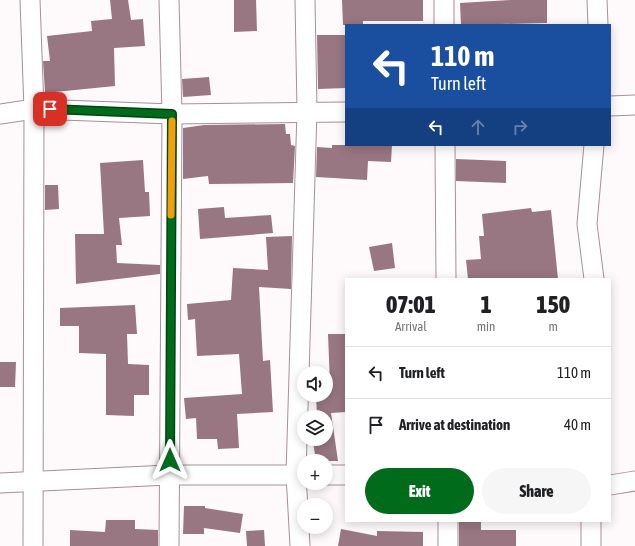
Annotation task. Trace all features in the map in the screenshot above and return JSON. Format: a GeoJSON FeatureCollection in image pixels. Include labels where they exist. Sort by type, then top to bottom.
{"type":"FeatureCollection","features":[{"type":"Feature","properties":{"kind":"street"},"geometry":{"type":"LineString","coordinates":[[30,0],[34,109],[33,546]]}},
{"type":"Feature","properties":{"kind":"street"},"geometry":{"type":"LineString","coordinates":[[169,546],[172,114],[170,0]]}},
{"type":"Feature","properties":{"kind":"street"},"geometry":{"type":"LineString","coordinates":[[300,454],[307,111],[305,0]]}},
{"type":"Feature","properties":{"kind":"street"},"geometry":{"type":"LineString","coordinates":[[444,0],[444,24]]}},
{"type":"Feature","properties":{"kind":"street"},"geometry":{"type":"LineString","coordinates":[[597,0],[598,24]]}},
{"type":"Feature","properties":{"kind":"street"},"geometry":{"type":"LineString","coordinates":[[611,106],[635,105]]}},
{"type":"Feature","properties":{"kind":"street"},"geometry":{"type":"LineString","coordinates":[[0,114],[34,109],[172,114],[307,111],[345,112]]}},
{"type":"Feature","properties":{"kind":"street"},"geometry":{"type":"LineString","coordinates":[[445,146],[446,278]]}},
{"type":"Feature","properties":{"kind":"street"},"geometry":{"type":"LineString","coordinates":[[594,146],[587,224],[594,278]]}},
{"type":"Feature","properties":{"kind":"street"},"geometry":{"type":"LineString","coordinates":[[0,483],[170,475],[297,474]]}},
{"type":"Feature","properties":{"kind":"street"},"geometry":{"type":"LineString","coordinates":[[333,475],[345,475]]}},
{"type":"Feature","properties":{"kind":"street"},"geometry":{"type":"LineString","coordinates":[[611,485],[635,482]]}},
{"type":"Feature","properties":{"kind":"street"},"geometry":{"type":"LineString","coordinates":[[300,490],[300,546]]}},
{"type":"Feature","properties":{"kind":"street"},"geometry":{"type":"LineString","coordinates":[[448,522],[448,546]]}},
{"type":"Feature","properties":{"kind":"street"},"geometry":{"type":"LineString","coordinates":[[591,522],[591,546]]}},
{"type":"Feature","properties":{"kind":"building"},"geometry":{"type":"Polygon","coordinates":[[[110,0],[128,0],[131,20],[143,19],[145,46],[114,48],[115,86],[45,93],[43,61],[50,61],[47,36],[92,31],[91,21],[112,19],[110,0]]]}},
{"type":"Feature","properties":{"kind":"building"},"geometry":{"type":"Polygon","coordinates":[[[234,0],[256,0],[257,31],[234,32],[234,0]]]}},
{"type":"Feature","properties":{"kind":"building"},"geometry":{"type":"Polygon","coordinates":[[[342,0],[423,0],[423,21],[363,21],[363,24],[343,25],[342,0]]]}},
{"type":"Feature","properties":{"kind":"building"},"geometry":{"type":"Polygon","coordinates":[[[511,0],[547,0],[547,23],[461,24],[460,3],[511,0]]]}},
{"type":"Feature","properties":{"kind":"building"},"geometry":{"type":"Polygon","coordinates":[[[317,35],[345,35],[345,88],[318,89],[317,35]]]}},
{"type":"Feature","properties":{"kind":"building"},"geometry":{"type":"Polygon","coordinates":[[[209,77],[211,95],[183,97],[182,79],[209,77]]]}},
{"type":"Feature","properties":{"kind":"building"},"geometry":{"type":"Polygon","coordinates":[[[285,124],[286,134],[290,134],[291,145],[295,146],[293,183],[209,184],[208,176],[183,179],[183,128],[204,125],[285,124]]]}},
{"type":"Feature","properties":{"kind":"building"},"geometry":{"type":"Polygon","coordinates":[[[332,145],[392,146],[391,162],[368,161],[367,180],[316,177],[317,147],[332,148],[332,145]]]}},
{"type":"Feature","properties":{"kind":"building"},"geometry":{"type":"Polygon","coordinates":[[[456,159],[506,161],[506,183],[456,181],[456,159]]]}},
{"type":"Feature","properties":{"kind":"building"},"geometry":{"type":"Polygon","coordinates":[[[143,160],[145,192],[149,192],[150,216],[119,218],[122,245],[116,245],[117,263],[160,265],[160,274],[76,284],[75,234],[104,234],[100,163],[143,160]]]}},
{"type":"Feature","properties":{"kind":"building"},"geometry":{"type":"Polygon","coordinates":[[[45,185],[58,185],[59,209],[45,210],[45,185]]]}},
{"type":"Feature","properties":{"kind":"building"},"geometry":{"type":"Polygon","coordinates":[[[224,207],[225,218],[271,215],[273,233],[200,239],[198,209],[224,207]]]}},
{"type":"Feature","properties":{"kind":"building"},"geometry":{"type":"Polygon","coordinates":[[[531,208],[532,212],[551,210],[558,278],[468,278],[466,260],[481,259],[479,236],[484,236],[482,214],[531,208]]]}},
{"type":"Feature","properties":{"kind":"building"},"geometry":{"type":"Polygon","coordinates":[[[292,236],[291,289],[259,287],[263,361],[270,360],[273,412],[237,414],[239,448],[218,449],[217,439],[197,439],[196,418],[186,419],[184,398],[242,394],[239,354],[197,356],[195,319],[188,320],[187,304],[231,300],[233,268],[268,270],[266,237],[292,236]]]}},
{"type":"Feature","properties":{"kind":"building"},"geometry":{"type":"Polygon","coordinates":[[[392,243],[395,268],[374,271],[369,247],[392,243]]]}},
{"type":"Feature","properties":{"kind":"building"},"geometry":{"type":"Polygon","coordinates":[[[135,305],[137,334],[127,334],[128,364],[149,365],[149,395],[134,395],[134,416],[106,415],[106,354],[79,353],[79,326],[60,326],[60,308],[135,305]]]}},
{"type":"Feature","properties":{"kind":"building"},"geometry":{"type":"Polygon","coordinates":[[[328,334],[345,334],[345,412],[333,413],[333,410],[317,410],[316,402],[333,402],[333,366],[329,366],[328,334]]]}},
{"type":"Feature","properties":{"kind":"building"},"geometry":{"type":"Polygon","coordinates":[[[0,362],[16,362],[15,387],[0,387],[0,362]]]}},
{"type":"Feature","properties":{"kind":"building"},"geometry":{"type":"Polygon","coordinates":[[[333,427],[338,461],[333,461],[333,454],[315,454],[314,446],[333,446],[333,427]]]}},
{"type":"Feature","properties":{"kind":"building"},"geometry":{"type":"Polygon","coordinates":[[[184,506],[205,506],[205,508],[243,514],[240,533],[204,528],[204,534],[183,534],[184,506]]]}},
{"type":"Feature","properties":{"kind":"building"},"geometry":{"type":"Polygon","coordinates":[[[106,520],[135,520],[135,529],[158,530],[158,546],[70,546],[70,530],[105,532],[106,520]]]}},
{"type":"Feature","properties":{"kind":"building"},"geometry":{"type":"Polygon","coordinates":[[[459,522],[481,522],[481,530],[516,530],[516,546],[459,546],[459,522]]]}},
{"type":"Feature","properties":{"kind":"building"},"geometry":{"type":"Polygon","coordinates":[[[341,529],[377,536],[377,531],[423,532],[423,546],[338,546],[341,529]]]}},
{"type":"Feature","properties":{"kind":"building"},"geometry":{"type":"Polygon","coordinates":[[[264,530],[265,546],[247,546],[246,531],[264,530]]]}},
{"type":"Feature","properties":{"kind":"slow traffic"},"geometry":{"type":"LineString","coordinates":[[171,215],[172,121]]}},
{"type":"Feature","properties":{"kind":"route"},"geometry":{"type":"LineString","coordinates":[[50,109],[172,114],[170,460]]}}]}
